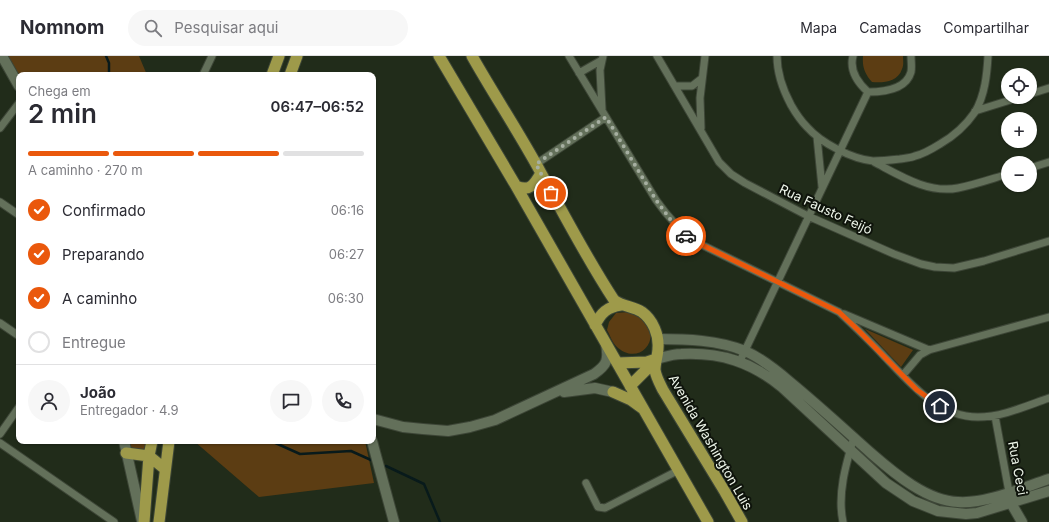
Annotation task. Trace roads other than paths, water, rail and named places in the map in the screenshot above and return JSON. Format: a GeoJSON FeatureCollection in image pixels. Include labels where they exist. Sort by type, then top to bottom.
{"type":"FeatureCollection","features":[{"type":"Feature","properties":{"kind":"main road"},"geometry":{"type":"LineString","coordinates":[[2,56],[16,81]]}},
{"type":"Feature","properties":{"kind":"main road"},"geometry":{"type":"LineString","coordinates":[[273,72],[279,56]]}},
{"type":"Feature","properties":{"kind":"main road"},"geometry":{"type":"LineString","coordinates":[[291,72],[296,56]]}},
{"type":"Feature","properties":{"kind":"main road"},"geometry":{"type":"LineString","coordinates":[[439,56],[516,186],[708,522]]}},
{"type":"Feature","properties":{"kind":"main road"},"geometry":{"type":"LineString","coordinates":[[472,56],[539,169],[566,219],[609,292],[614,300],[621,305]]}},
{"type":"Feature","properties":{"kind":"main road"},"geometry":{"type":"LineString","coordinates":[[516,186],[522,189],[528,188],[536,182],[539,169]]}},
{"type":"Feature","properties":{"kind":"main road"},"geometry":{"type":"LineString","coordinates":[[595,325],[603,312],[612,306],[621,305]]}},
{"type":"Feature","properties":{"kind":"main road","name":"Avenida Washington Luis"},"geometry":{"type":"LineString","coordinates":[[621,305],[642,312],[651,320],[658,339],[655,370],[657,378],[742,522]]}},
{"type":"Feature","properties":{"kind":"main road"},"geometry":{"type":"LineString","coordinates":[[658,339],[678,339],[724,344],[745,351],[775,370],[805,394],[894,472],[918,488],[941,499],[958,502],[979,501],[1049,479]]}},
{"type":"Feature","properties":{"kind":"main road"},"geometry":{"type":"LineString","coordinates":[[376,420],[403,427],[448,431],[495,420],[594,374],[603,368],[608,357],[606,344]]}},
{"type":"Feature","properties":{"kind":"main road"},"geometry":{"type":"LineString","coordinates":[[617,363],[647,362],[680,354],[710,355],[740,361],[773,380],[782,387],[886,483],[913,501],[938,511],[966,514],[977,513],[1049,491]]}},
{"type":"Feature","properties":{"kind":"main road"},"geometry":{"type":"LineString","coordinates":[[630,386],[656,359]]}},
{"type":"Feature","properties":{"kind":"main road"},"geometry":{"type":"LineString","coordinates":[[552,394],[595,388],[613,392],[631,400],[644,409]]}},
{"type":"Feature","properties":{"kind":"main road"},"geometry":{"type":"LineString","coordinates":[[124,444],[143,522]]}},
{"type":"Feature","properties":{"kind":"main road"},"geometry":{"type":"LineString","coordinates":[[143,522],[151,444]]}},
{"type":"Feature","properties":{"kind":"main road"},"geometry":{"type":"LineString","coordinates":[[159,522],[169,444]]}},
{"type":"Feature","properties":{"kind":"main road"},"geometry":{"type":"LineString","coordinates":[[373,444],[394,522]]}},
{"type":"Feature","properties":{"kind":"main road"},"geometry":{"type":"LineString","coordinates":[[126,453],[149,456],[165,469]]}},
{"type":"Feature","properties":{"kind":"main road","name":"Rua Ceci"},"geometry":{"type":"LineString","coordinates":[[1009,492],[1011,503],[1022,522]]}},
{"type":"Feature","properties":{"kind":"street"},"geometry":{"type":"LineString","coordinates":[[204,72],[212,56]]}},
{"type":"Feature","properties":{"kind":"street"},"geometry":{"type":"LineString","coordinates":[[569,56],[656,200],[683,234],[696,242],[839,312],[929,350]]}},
{"type":"Feature","properties":{"kind":"street","name":"Rua Fausto Feijó"},"geometry":{"type":"LineString","coordinates":[[657,56],[719,162],[731,174],[745,183],[808,216],[894,254],[921,264],[936,267],[954,268],[976,263],[1049,241]]}},
{"type":"Feature","properties":{"kind":"street"},"geometry":{"type":"LineString","coordinates":[[701,130],[701,79],[705,56]]}},
{"type":"Feature","properties":{"kind":"street"},"geometry":{"type":"LineString","coordinates":[[777,56],[780,78],[785,93],[805,126],[817,138],[851,155],[872,161],[910,180],[928,187],[957,188],[1001,176]]}},
{"type":"Feature","properties":{"kind":"street"},"geometry":{"type":"LineString","coordinates":[[853,56],[852,60],[854,74],[859,84],[868,92],[883,92],[898,87],[907,80],[911,71],[911,56]]}},
{"type":"Feature","properties":{"kind":"street"},"geometry":{"type":"LineString","coordinates":[[872,161],[915,157],[948,140],[963,127],[975,111],[982,94],[986,78],[988,56]]}},
{"type":"Feature","properties":{"kind":"street"},"geometry":{"type":"LineString","coordinates":[[602,58],[600,70],[604,114]]}},
{"type":"Feature","properties":{"kind":"street"},"geometry":{"type":"LineString","coordinates":[[579,74],[602,58]]}},
{"type":"Feature","properties":{"kind":"street"},"geometry":{"type":"LineString","coordinates":[[675,86],[692,86],[701,79]]}},
{"type":"Feature","properties":{"kind":"street"},"geometry":{"type":"LineString","coordinates":[[1037,92],[1049,88]]}},
{"type":"Feature","properties":{"kind":"street"},"geometry":{"type":"LineString","coordinates":[[740,361],[868,92]]}},
{"type":"Feature","properties":{"kind":"street"},"geometry":{"type":"LineString","coordinates":[[975,111],[1001,103]]}},
{"type":"Feature","properties":{"kind":"street"},"geometry":{"type":"LineString","coordinates":[[0,128],[16,107]]}},
{"type":"Feature","properties":{"kind":"street"},"geometry":{"type":"LineString","coordinates":[[539,169],[604,114]]}},
{"type":"Feature","properties":{"kind":"street"},"geometry":{"type":"LineString","coordinates":[[817,138],[822,187]]}},
{"type":"Feature","properties":{"kind":"street"},"geometry":{"type":"LineString","coordinates":[[1037,166],[1049,162]]}},
{"type":"Feature","properties":{"kind":"street"},"geometry":{"type":"LineString","coordinates":[[0,202],[16,213]]}},
{"type":"Feature","properties":{"kind":"street"},"geometry":{"type":"LineString","coordinates":[[839,312],[917,390],[934,402],[957,414],[977,417],[995,416],[1049,398]]}},
{"type":"Feature","properties":{"kind":"street"},"geometry":{"type":"LineString","coordinates":[[902,375],[920,355],[929,350],[1049,317]]}},
{"type":"Feature","properties":{"kind":"street"},"geometry":{"type":"LineString","coordinates":[[0,323],[16,334]]}},
{"type":"Feature","properties":{"kind":"street"},"geometry":{"type":"LineString","coordinates":[[613,392],[630,386]]}},
{"type":"Feature","properties":{"kind":"street"},"geometry":{"type":"LineString","coordinates":[[0,434],[16,411]]}},
{"type":"Feature","properties":{"kind":"street","name":"Rua Ceci"},"geometry":{"type":"LineString","coordinates":[[995,416],[1009,492]]}},
{"type":"Feature","properties":{"kind":"street"},"geometry":{"type":"LineString","coordinates":[[843,522],[842,490],[845,470],[854,437]]}},
{"type":"Feature","properties":{"kind":"street"},"geometry":{"type":"LineString","coordinates":[[0,443],[114,522]]}},
{"type":"Feature","properties":{"kind":"street"},"geometry":{"type":"LineString","coordinates":[[586,483],[598,507],[605,508],[679,470]]}},
{"type":"Feature","properties":{"kind":"waterway"},"geometry":{"type":"LineString","coordinates":[[106,56],[109,63],[109,72]]}},
{"type":"Feature","properties":{"kind":"waterway"},"geometry":{"type":"LineString","coordinates":[[278,444],[300,454],[351,451],[371,460]]}},
{"type":"Feature","properties":{"kind":"waterway"},"geometry":{"type":"LineString","coordinates":[[386,466],[424,484],[440,522]]}}]}
